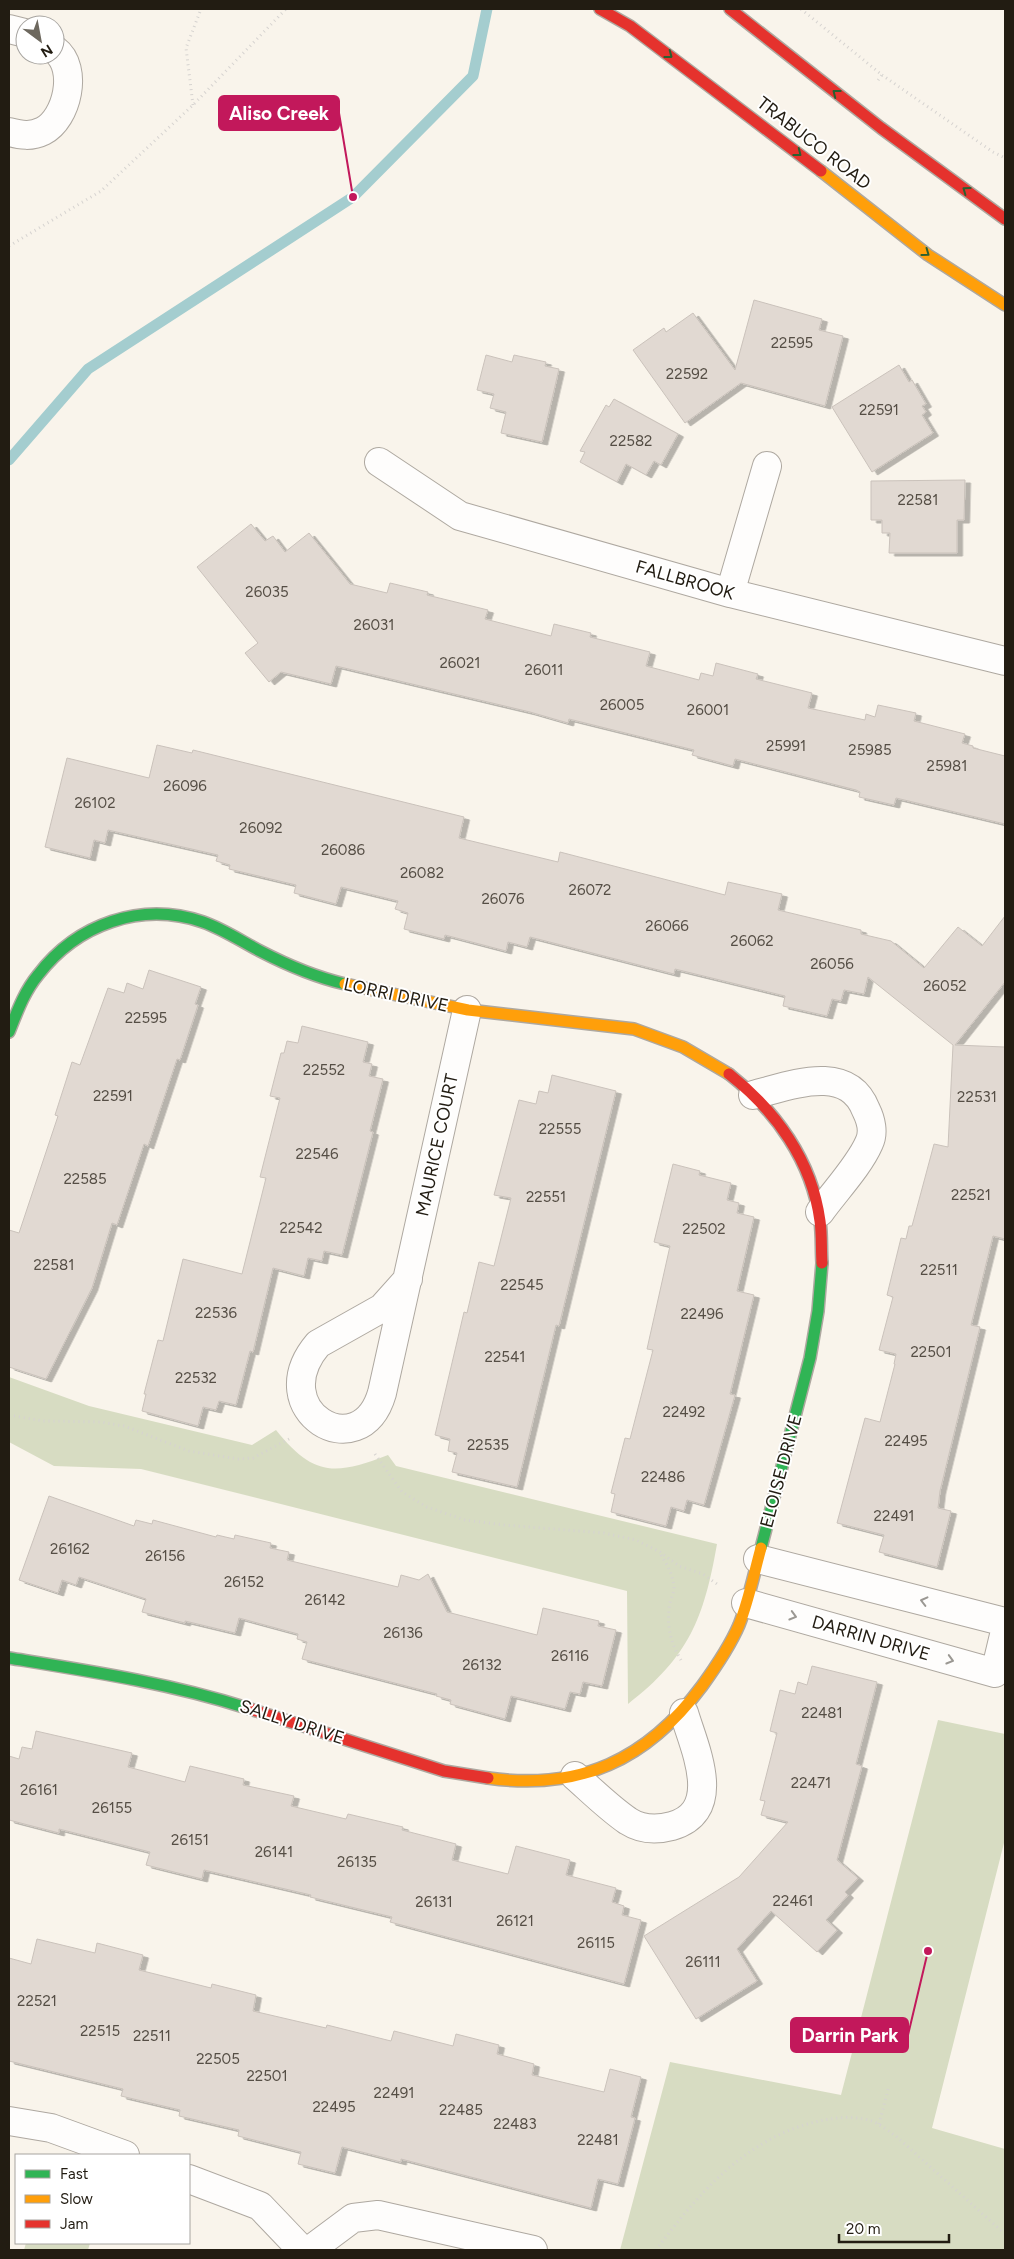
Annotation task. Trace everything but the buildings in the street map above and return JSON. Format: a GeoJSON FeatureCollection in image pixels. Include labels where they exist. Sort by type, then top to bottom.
{"type":"FeatureCollection","features":[{"type":"Feature","properties":{"kind":"street","name":"TRABUCO ROAD"},"geometry":{"type":"LineString","coordinates":[[600,9],[630,26],[752,117],[928,255],[1005,305]]}},
{"type":"Feature","properties":{"kind":"street"},"geometry":{"type":"LineString","coordinates":[[730,9],[859,111],[1005,219]]}},
{"type":"Feature","properties":{"kind":"street"},"geometry":{"type":"LineString","coordinates":[[9,132],[32,135],[51,126],[58,116],[66,93],[68,80],[65,65]]}},
{"type":"Feature","properties":{"kind":"street","name":"FALLBROOK"},"geometry":{"type":"LineString","coordinates":[[379,462],[460,516],[730,593],[1005,661]]}},
{"type":"Feature","properties":{"kind":"street"},"geometry":{"type":"LineString","coordinates":[[730,593],[768,466]]}},
{"type":"Feature","properties":{"kind":"street","name":"LORRI DRIVE"},"geometry":{"type":"LineString","coordinates":[[9,1032],[20,1003],[47,961],[66,943],[90,928],[119,918],[148,913],[174,913],[203,921],[308,973],[340,983],[467,1010],[634,1029],[658,1036],[683,1046],[714,1064],[754,1095],[782,1128],[799,1153]]}},
{"type":"Feature","properties":{"kind":"street","name":"MAURICE COURT"},"geometry":{"type":"LineString","coordinates":[[408,1279],[382,1308],[318,1344],[311,1352],[300,1387],[303,1401],[310,1414],[320,1423],[334,1428],[362,1424],[379,1405],[408,1279],[467,1010]]}},
{"type":"Feature","properties":{"kind":"street"},"geometry":{"type":"LineString","coordinates":[[754,1095],[823,1080],[838,1082],[852,1090],[864,1103],[870,1117],[870,1142],[820,1212]]}},
{"type":"Feature","properties":{"kind":"street","name":"ELOISE DRIVE"},"geometry":{"type":"LineString","coordinates":[[637,1752],[663,1733],[684,1713],[728,1647],[739,1626],[758,1559],[816,1334],[822,1283],[823,1247],[820,1212],[810,1179],[799,1153]]}},
{"type":"Feature","properties":{"kind":"street"},"geometry":{"type":"LineString","coordinates":[[758,1559],[1005,1622]]}},
{"type":"Feature","properties":{"kind":"street","name":"DARRIN DRIVE"},"geometry":{"type":"LineString","coordinates":[[746,1603],[995,1673],[1005,1631]]}},
{"type":"Feature","properties":{"kind":"street","name":"SALLY DRIVE"},"geometry":{"type":"LineString","coordinates":[[9,1658],[122,1676],[209,1696],[444,1771],[505,1780],[540,1781],[575,1776],[609,1767],[637,1752]]}},
{"type":"Feature","properties":{"kind":"street"},"geometry":{"type":"LineString","coordinates":[[575,1776],[628,1821],[644,1828],[662,1829],[679,1824],[697,1806],[703,1793],[702,1770],[684,1713]]}},
{"type":"Feature","properties":{"kind":"street"},"geometry":{"type":"LineString","coordinates":[[9,2121],[51,2128],[121,2154]]}},
{"type":"Feature","properties":{"kind":"street"},"geometry":{"type":"LineString","coordinates":[[190,2179],[260,2206],[302,2250]]}},
{"type":"Feature","properties":{"kind":"street"},"geometry":{"type":"LineString","coordinates":[[310,2250],[353,2218],[378,2215],[532,2250]]}},
{"type":"Feature","properties":{"kind":"path"},"geometry":{"type":"LineString","coordinates":[[193,105],[186,48],[201,9]]}},
{"type":"Feature","properties":{"kind":"path"},"geometry":{"type":"LineString","coordinates":[[9,246],[101,191],[193,105],[286,9]]}},
{"type":"Feature","properties":{"kind":"path"},"geometry":{"type":"LineString","coordinates":[[801,9],[882,75],[992,152],[1005,158]]}},
{"type":"Feature","properties":{"kind":"path"},"geometry":{"type":"LineString","coordinates":[[859,111],[882,75]]}},
{"type":"Feature","properties":{"kind":"path"},"geometry":{"type":"LineString","coordinates":[[9,1415],[43,1421],[101,1422],[124,1426],[181,1448],[238,1459],[253,1458],[290,1438],[297,1443]]}},
{"type":"Feature","properties":{"kind":"path"},"geometry":{"type":"LineString","coordinates":[[367,1455],[374,1453],[402,1492],[427,1507],[465,1520],[604,1533],[636,1540],[660,1552],[679,1566],[703,1574],[746,1603]]}},
{"type":"Feature","properties":{"kind":"path"},"geometry":{"type":"LineString","coordinates":[[660,1552],[671,1572],[674,1590],[670,1603],[668,1626],[672,1646],[680,1660],[703,1686]]}},
{"type":"Feature","properties":{"kind":"path"},"geometry":{"type":"LineString","coordinates":[[879,2124],[890,2086]]}},
{"type":"Feature","properties":{"kind":"path"},"geometry":{"type":"LineString","coordinates":[[656,2250],[679,2219],[708,2186],[744,2155],[765,2141],[804,2125],[826,2120],[865,2119],[879,2124],[897,2137],[1005,2234]]}},
{"type":"Feature","properties":{"kind":"green space"},"geometry":{"type":"Polygon","coordinates":[[[9,1377],[89,1406],[252,1445],[276,1430],[302,1456],[313,1464],[326,1468],[353,1466],[388,1455],[396,1466],[717,1544],[706,1594],[699,1615],[680,1652],[649,1687],[628,1704],[627,1591],[141,1469],[54,1466],[9,1442],[9,1377]]]}},
{"type":"Feature","properties":{"kind":"green space"},"geometry":{"type":"Polygon","coordinates":[[[938,1720],[1005,1734],[1005,1839],[932,2128],[1005,2149],[1005,2250],[620,2250],[670,2062],[841,2095],[938,1720]]]}},
{"type":"Feature","properties":{"kind":"green space"},"geometry":{"type":"Polygon","coordinates":[[[26,2244],[90,2244],[88,2250],[24,2250],[26,2244]]]}},
{"type":"Feature","properties":{"kind":"waterway"},"geometry":{"type":"LineString","coordinates":[[9,460],[88,369],[353,197],[473,76],[487,9]]}},
{"type":"Feature","properties":{"kind":"traffic: fast"},"geometry":{"type":"LineString","coordinates":[[9,1032],[29,988],[54,957],[72,942],[91,930],[134,916],[157,914],[180,916],[203,922],[291,966],[345,984]]}},
{"type":"Feature","properties":{"kind":"traffic: fast"},"geometry":{"type":"LineString","coordinates":[[761,1548],[810,1358],[818,1311],[822,1263]]}},
{"type":"Feature","properties":{"kind":"traffic: fast"},"geometry":{"type":"LineString","coordinates":[[9,1658],[99,1673],[188,1691],[247,1708]]}},
{"type":"Feature","properties":{"kind":"traffic: slow"},"geometry":{"type":"LineString","coordinates":[[821,171],[928,255],[1005,305]]}},
{"type":"Feature","properties":{"kind":"traffic: slow"},"geometry":{"type":"LineString","coordinates":[[345,984],[468,1010],[634,1029],[683,1047],[729,1074]]}},
{"type":"Feature","properties":{"kind":"traffic: slow"},"geometry":{"type":"LineString","coordinates":[[488,1778],[521,1781],[553,1780],[582,1774],[609,1765],[634,1751],[658,1733],[681,1712],[702,1686],[731,1641],[746,1606],[761,1548]]}},
{"type":"Feature","properties":{"kind":"traffic: jam"},"geometry":{"type":"LineString","coordinates":[[600,9],[630,26],[821,171]]}},
{"type":"Feature","properties":{"kind":"traffic: jam"},"geometry":{"type":"LineString","coordinates":[[730,9],[881,128],[1005,219]]}},
{"type":"Feature","properties":{"kind":"traffic: jam"},"geometry":{"type":"LineString","coordinates":[[729,1074],[762,1104],[789,1139],[800,1158],[816,1199],[821,1226],[822,1263]]}},
{"type":"Feature","properties":{"kind":"traffic: jam"},"geometry":{"type":"LineString","coordinates":[[247,1708],[444,1771],[488,1778]]}},
{"type":"Feature","properties":{"kind":"place","name":"Aliso Creek"},"geometry":{"type":"Point","coordinates":[353,197]}},
{"type":"Feature","properties":{"kind":"place","name":"Darrin Park"},"geometry":{"type":"Point","coordinates":[928,1951]}}]}
